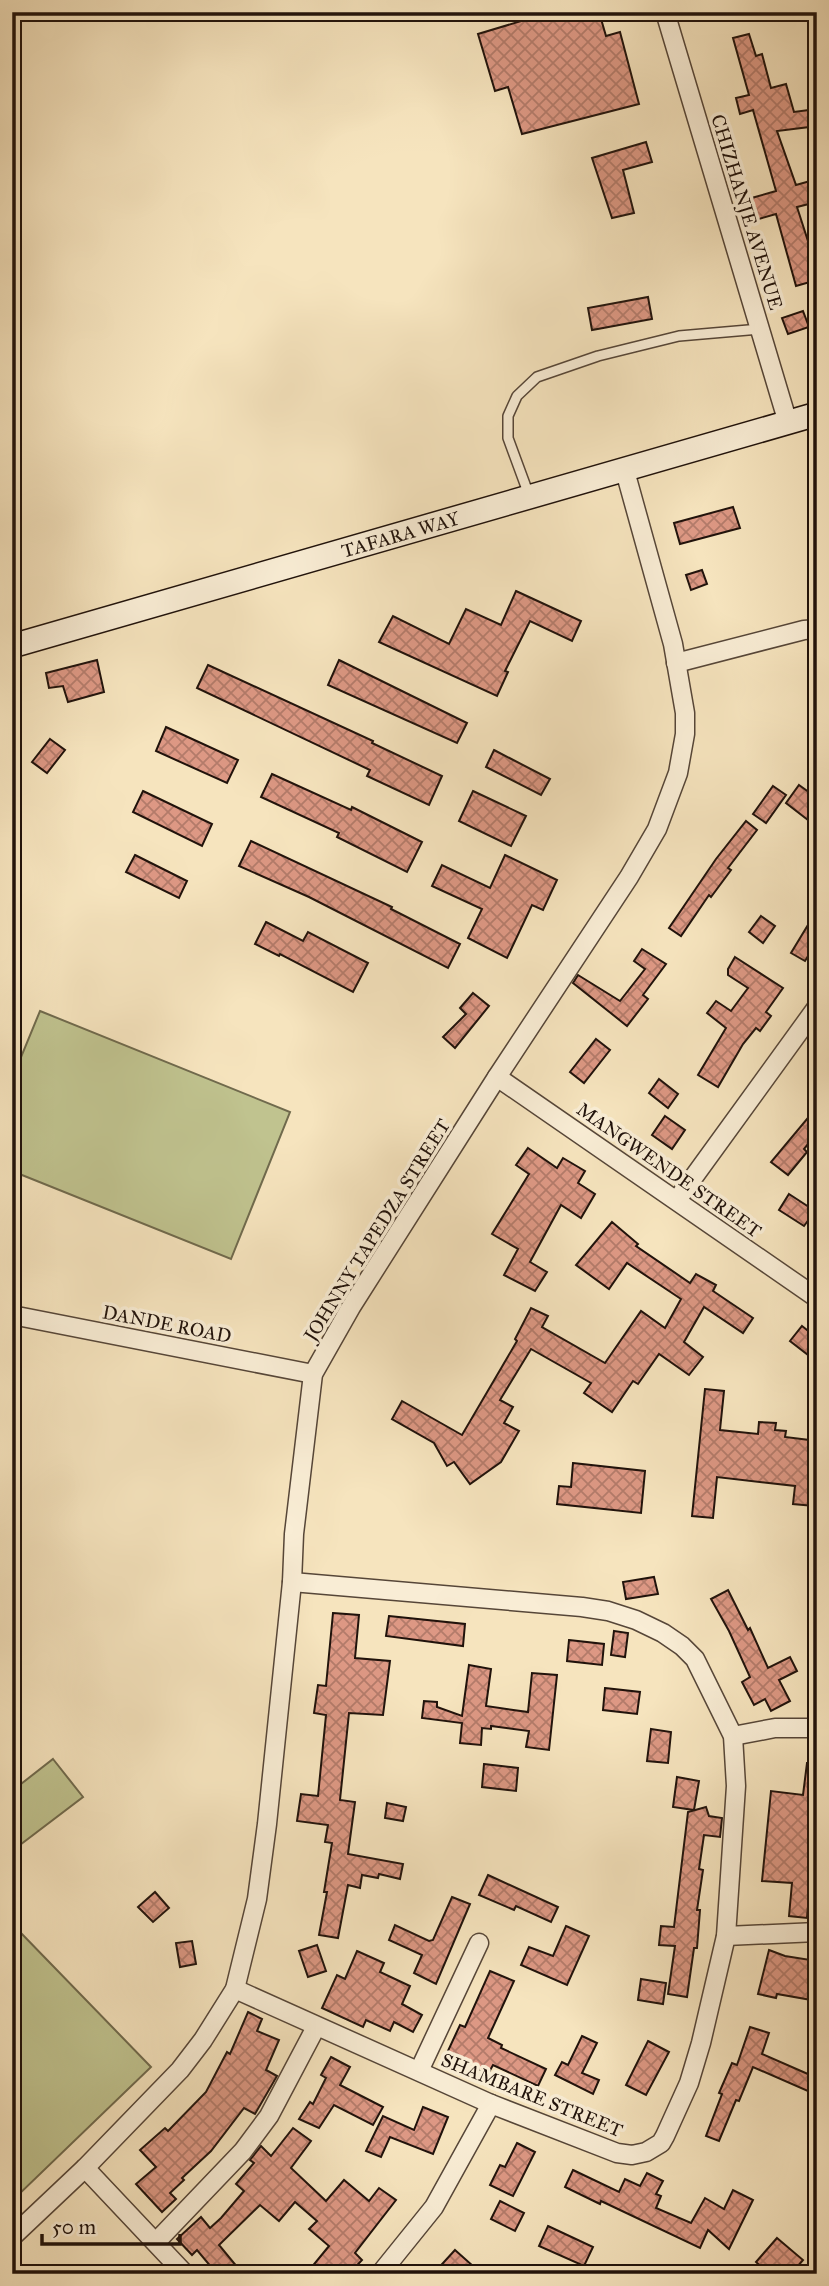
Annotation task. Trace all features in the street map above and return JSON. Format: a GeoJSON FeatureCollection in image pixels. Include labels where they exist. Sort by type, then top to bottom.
{"type":"FeatureCollection","features":[{"type":"Feature","properties":{"kind":"street","name":"CHIZHANJE AVENUE"},"geometry":{"type":"LineString","coordinates":[[665,12],[788,423]]}},
{"type":"Feature","properties":{"kind":"street","name":"TAFARA WAY"},"geometry":{"type":"LineString","coordinates":[[12,646],[817,414]]}},
{"type":"Feature","properties":{"kind":"street","name":"JOHNNY TAPEDZA STREET"},"geometry":{"type":"LineString","coordinates":[[12,2238],[86,2168],[189,2060],[235,1989],[259,1887],[274,1770],[292,1583],[294,1534],[313,1374],[351,1307],[497,1077],[629,877],[657,829],[678,773],[685,734],[685,713],[676,663],[625,471]]}},
{"type":"Feature","properties":{"kind":"street"},"geometry":{"type":"LineString","coordinates":[[676,663],[817,629]]}},
{"type":"Feature","properties":{"kind":"street"},"geometry":{"type":"LineString","coordinates":[[677,1200],[817,1007]]}},
{"type":"Feature","properties":{"kind":"street","name":"MANGWENDE STREET"},"geometry":{"type":"LineString","coordinates":[[497,1077],[817,1298]]}},
{"type":"Feature","properties":{"kind":"street","name":"DANDE ROAD"},"geometry":{"type":"LineString","coordinates":[[12,1315],[313,1374]]}},
{"type":"Feature","properties":{"kind":"street","name":"SHAMBARE STREET"},"geometry":{"type":"LineString","coordinates":[[235,1989],[491,2104],[617,2153],[638,2154],[660,2143],[671,2127],[689,2083],[726,1936],[736,1786],[733,1737],[695,1659],[682,1646],[663,1633],[626,1617],[582,1606],[292,1583]]}},
{"type":"Feature","properties":{"kind":"street"},"geometry":{"type":"LineString","coordinates":[[733,1737],[775,1728],[817,1728]]}},
{"type":"Feature","properties":{"kind":"street"},"geometry":{"type":"LineString","coordinates":[[726,1936],[817,1931]]}},
{"type":"Feature","properties":{"kind":"street"},"geometry":{"type":"LineString","coordinates":[[419,2071],[479,1943]]}},
{"type":"Feature","properties":{"kind":"street"},"geometry":{"type":"LineString","coordinates":[[156,2242],[236,2159],[269,2116],[316,2027]]}},
{"type":"Feature","properties":{"kind":"street"},"geometry":{"type":"LineString","coordinates":[[380,2274],[434,2207],[491,2104]]}},
{"type":"Feature","properties":{"kind":"street"},"geometry":{"type":"LineString","coordinates":[[86,2168],[185,2274]]}},
{"type":"Feature","properties":{"kind":"lane"},"geometry":{"type":"LineString","coordinates":[[530,498],[508,438],[507,424],[517,396],[537,377],[598,356],[679,336],[761,329]]}},
{"type":"Feature","properties":{"kind":"green space"},"geometry":{"type":"Polygon","coordinates":[[[40,1011],[290,1112],[231,1259],[12,1171],[12,1079],[40,1011]]]}},
{"type":"Feature","properties":{"kind":"green space"},"geometry":{"type":"Polygon","coordinates":[[[53,1759],[83,1797],[12,1851],[12,1791],[53,1759]]]}},
{"type":"Feature","properties":{"kind":"green space"},"geometry":{"type":"Polygon","coordinates":[[[20,1932],[151,2067],[12,2201],[12,1939],[20,1932]]]}},
{"type":"Feature","properties":{"kind":"building"},"geometry":{"type":"Polygon","coordinates":[[[551,12],[599,12],[606,36],[620,32],[639,104],[522,134],[508,87],[495,91],[478,34],[551,12]]]}},
{"type":"Feature","properties":{"kind":"building"},"geometry":{"type":"Polygon","coordinates":[[[749,34],[756,56],[762,54],[771,88],[786,84],[794,112],[817,109],[817,126],[777,131],[796,185],[817,179],[817,202],[797,207],[817,269],[817,280],[796,286],[776,214],[755,220],[748,199],[776,191],[753,110],[740,114],[736,98],[749,95],[733,38],[749,34]]]}},
{"type":"Feature","properties":{"kind":"building"},"geometry":{"type":"Polygon","coordinates":[[[646,142],[652,162],[623,170],[634,213],[612,218],[592,158],[646,142]]]}},
{"type":"Feature","properties":{"kind":"building"},"geometry":{"type":"Polygon","coordinates":[[[648,297],[652,319],[592,330],[588,308],[648,297]]]}},
{"type":"Feature","properties":{"kind":"building"},"geometry":{"type":"Polygon","coordinates":[[[803,311],[809,327],[788,334],[782,318],[803,311]]]}},
{"type":"Feature","properties":{"kind":"building"},"geometry":{"type":"Polygon","coordinates":[[[733,507],[740,528],[680,544],[674,523],[733,507]]]}},
{"type":"Feature","properties":{"kind":"building"},"geometry":{"type":"Polygon","coordinates":[[[702,570],[707,584],[691,590],[686,575],[702,570]]]}},
{"type":"Feature","properties":{"kind":"building"},"geometry":{"type":"Polygon","coordinates":[[[516,591],[581,621],[572,641],[530,621],[505,671],[508,672],[497,696],[379,642],[393,616],[449,644],[466,609],[501,625],[516,591]]]}},
{"type":"Feature","properties":{"kind":"building"},"geometry":{"type":"Polygon","coordinates":[[[97,660],[104,692],[68,702],[63,686],[49,688],[46,673],[97,660]]]}},
{"type":"Feature","properties":{"kind":"building"},"geometry":{"type":"Polygon","coordinates":[[[339,660],[467,723],[457,743],[328,685],[339,660]]]}},
{"type":"Feature","properties":{"kind":"building"},"geometry":{"type":"Polygon","coordinates":[[[208,665],[442,776],[429,805],[367,776],[370,770],[197,688],[208,665]]]}},
{"type":"Feature","properties":{"kind":"building"},"geometry":{"type":"Polygon","coordinates":[[[166,727],[238,760],[227,783],[156,751],[166,727]]]}},
{"type":"Feature","properties":{"kind":"building"},"geometry":{"type":"Polygon","coordinates":[[[50,739],[65,750],[47,773],[32,762],[50,739]]]}},
{"type":"Feature","properties":{"kind":"building"},"geometry":{"type":"Polygon","coordinates":[[[494,750],[550,779],[541,795],[486,767],[494,750]]]}},
{"type":"Feature","properties":{"kind":"building"},"geometry":{"type":"Polygon","coordinates":[[[272,774],[351,810],[352,807],[422,842],[407,872],[337,837],[339,833],[261,797],[272,774]]]}},
{"type":"Feature","properties":{"kind":"building"},"geometry":{"type":"Polygon","coordinates":[[[799,785],[817,798],[817,827],[786,803],[799,785]]]}},
{"type":"Feature","properties":{"kind":"building"},"geometry":{"type":"Polygon","coordinates":[[[773,786],[786,795],[766,823],[753,814],[773,786]]]}},
{"type":"Feature","properties":{"kind":"building"},"geometry":{"type":"Polygon","coordinates":[[[143,791],[212,824],[202,846],[133,812],[143,791]]]}},
{"type":"Feature","properties":{"kind":"building"},"geometry":{"type":"Polygon","coordinates":[[[473,791],[526,816],[511,846],[459,821],[473,791]]]}},
{"type":"Feature","properties":{"kind":"building"},"geometry":{"type":"Polygon","coordinates":[[[746,821],[757,830],[728,868],[731,870],[711,897],[709,895],[681,936],[669,928],[716,859],[746,821]]]}},
{"type":"Feature","properties":{"kind":"building"},"geometry":{"type":"Polygon","coordinates":[[[251,841],[392,907],[391,909],[460,944],[448,968],[309,897],[239,866],[251,841]]]}},
{"type":"Feature","properties":{"kind":"building"},"geometry":{"type":"Polygon","coordinates":[[[135,855],[187,881],[179,898],[126,872],[135,855]]]}},
{"type":"Feature","properties":{"kind":"building"},"geometry":{"type":"Polygon","coordinates":[[[505,855],[557,880],[543,910],[532,905],[507,958],[468,938],[482,909],[432,886],[442,865],[490,888],[505,855]]]}},
{"type":"Feature","properties":{"kind":"building"},"geometry":{"type":"Polygon","coordinates":[[[817,910],[817,942],[805,961],[791,953],[817,910]]]}},
{"type":"Feature","properties":{"kind":"building"},"geometry":{"type":"Polygon","coordinates":[[[761,916],[775,926],[763,943],[749,932],[761,916]]]}},
{"type":"Feature","properties":{"kind":"building"},"geometry":{"type":"Polygon","coordinates":[[[266,922],[303,941],[308,932],[368,963],[353,992],[255,944],[266,922]]]}},
{"type":"Feature","properties":{"kind":"building"},"geometry":{"type":"Polygon","coordinates":[[[642,949],[666,964],[643,995],[648,999],[627,1026],[573,983],[578,975],[620,1001],[645,969],[634,961],[642,949]]]}},
{"type":"Feature","properties":{"kind":"building"},"geometry":{"type":"Polygon","coordinates":[[[735,957],[783,988],[766,1012],[771,1016],[760,1031],[756,1028],[743,1044],[718,1087],[698,1075],[726,1028],[707,1013],[716,1001],[731,1011],[748,988],[728,975],[728,969],[735,957]]]}},
{"type":"Feature","properties":{"kind":"building"},"geometry":{"type":"Polygon","coordinates":[[[473,993],[489,1006],[455,1048],[443,1037],[466,1014],[460,1008],[473,993]]]}},
{"type":"Feature","properties":{"kind":"building"},"geometry":{"type":"Polygon","coordinates":[[[596,1039],[610,1050],[584,1083],[570,1072],[596,1039]]]}},
{"type":"Feature","properties":{"kind":"building"},"geometry":{"type":"Polygon","coordinates":[[[659,1079],[678,1094],[668,1108],[649,1093],[659,1079]]]}},
{"type":"Feature","properties":{"kind":"building"},"geometry":{"type":"Polygon","coordinates":[[[817,1107],[817,1133],[804,1149],[807,1152],[788,1175],[771,1162],[817,1107]]]}},
{"type":"Feature","properties":{"kind":"building"},"geometry":{"type":"Polygon","coordinates":[[[665,1116],[685,1130],[672,1149],[652,1135],[665,1116]]]}},
{"type":"Feature","properties":{"kind":"building"},"geometry":{"type":"Polygon","coordinates":[[[528,1148],[557,1168],[563,1158],[585,1171],[578,1183],[595,1194],[581,1218],[561,1205],[530,1262],[547,1272],[535,1291],[504,1275],[518,1249],[492,1234],[529,1174],[516,1165],[528,1148]]]}},
{"type":"Feature","properties":{"kind":"building"},"geometry":{"type":"Polygon","coordinates":[[[789,1194],[815,1211],[804,1226],[779,1210],[789,1194]]]}},
{"type":"Feature","properties":{"kind":"building"},"geometry":{"type":"Polygon","coordinates":[[[612,1222],[638,1244],[636,1246],[690,1283],[696,1274],[716,1285],[713,1291],[753,1318],[743,1333],[704,1307],[684,1342],[703,1357],[689,1375],[659,1354],[638,1384],[633,1381],[612,1412],[584,1393],[591,1383],[531,1349],[500,1400],[513,1407],[504,1423],[519,1431],[501,1462],[470,1484],[454,1462],[447,1466],[434,1443],[392,1419],[402,1401],[462,1435],[517,1341],[515,1339],[531,1308],[548,1316],[542,1327],[605,1363],[641,1311],[665,1328],[681,1299],[627,1263],[609,1289],[576,1265],[612,1222]]]}},
{"type":"Feature","properties":{"kind":"building"},"geometry":{"type":"Polygon","coordinates":[[[802,1326],[817,1338],[817,1362],[790,1341],[802,1326]]]}},
{"type":"Feature","properties":{"kind":"building"},"geometry":{"type":"Polygon","coordinates":[[[705,1389],[724,1391],[720,1430],[758,1434],[759,1422],[776,1423],[775,1430],[786,1431],[785,1437],[817,1441],[814,1506],[793,1504],[795,1486],[717,1477],[713,1518],[692,1516],[705,1389]]]}},
{"type":"Feature","properties":{"kind":"building"},"geometry":{"type":"Polygon","coordinates":[[[573,1463],[645,1471],[641,1513],[557,1504],[559,1486],[571,1487],[573,1463]]]}},
{"type":"Feature","properties":{"kind":"building"},"geometry":{"type":"Polygon","coordinates":[[[654,1577],[658,1594],[626,1599],[623,1582],[654,1577]]]}},
{"type":"Feature","properties":{"kind":"building"},"geometry":{"type":"Polygon","coordinates":[[[728,1590],[748,1630],[750,1628],[768,1668],[790,1657],[797,1671],[779,1680],[790,1701],[771,1711],[765,1699],[754,1705],[742,1682],[750,1677],[711,1599],[728,1590]]]}},
{"type":"Feature","properties":{"kind":"building"},"geometry":{"type":"Polygon","coordinates":[[[333,1613],[359,1615],[355,1658],[390,1661],[383,1715],[349,1713],[340,1800],[355,1802],[348,1854],[403,1864],[400,1879],[379,1874],[378,1878],[362,1875],[360,1888],[348,1885],[338,1938],[319,1935],[332,1843],[325,1842],[328,1825],[297,1821],[301,1794],[318,1796],[326,1715],[314,1713],[318,1685],[326,1686],[333,1613]]]}},
{"type":"Feature","properties":{"kind":"building"},"geometry":{"type":"Polygon","coordinates":[[[389,1616],[465,1624],[463,1646],[386,1636],[389,1616]]]}},
{"type":"Feature","properties":{"kind":"building"},"geometry":{"type":"Polygon","coordinates":[[[614,1631],[628,1633],[625,1657],[611,1655],[614,1631]]]}},
{"type":"Feature","properties":{"kind":"building"},"geometry":{"type":"Polygon","coordinates":[[[569,1640],[604,1644],[602,1665],[567,1661],[569,1640]]]}},
{"type":"Feature","properties":{"kind":"building"},"geometry":{"type":"Polygon","coordinates":[[[469,1665],[491,1669],[486,1706],[528,1712],[532,1673],[557,1675],[549,1750],[526,1747],[529,1731],[491,1726],[491,1729],[482,1728],[481,1745],[460,1743],[462,1723],[422,1718],[424,1701],[437,1702],[437,1707],[462,1716],[469,1665]]]}},
{"type":"Feature","properties":{"kind":"building"},"geometry":{"type":"Polygon","coordinates":[[[605,1688],[640,1692],[637,1714],[603,1710],[605,1688]]]}},
{"type":"Feature","properties":{"kind":"building"},"geometry":{"type":"Polygon","coordinates":[[[651,1729],[671,1732],[668,1763],[647,1761],[651,1729]]]}},
{"type":"Feature","properties":{"kind":"building"},"geometry":{"type":"Polygon","coordinates":[[[807,1763],[817,1764],[817,1896],[809,1895],[807,1918],[789,1916],[792,1883],[762,1881],[771,1791],[803,1795],[807,1763]]]}},
{"type":"Feature","properties":{"kind":"building"},"geometry":{"type":"Polygon","coordinates":[[[484,1764],[518,1768],[516,1791],[482,1787],[484,1764]]]}},
{"type":"Feature","properties":{"kind":"building"},"geometry":{"type":"Polygon","coordinates":[[[677,1777],[699,1781],[694,1810],[673,1807],[677,1777]]]}},
{"type":"Feature","properties":{"kind":"building"},"geometry":{"type":"Polygon","coordinates":[[[387,1803],[406,1807],[403,1821],[385,1818],[387,1803]]]}},
{"type":"Feature","properties":{"kind":"building"},"geometry":{"type":"Polygon","coordinates":[[[706,1807],[709,1816],[722,1818],[720,1837],[704,1835],[699,1869],[703,1870],[697,1910],[700,1910],[697,1948],[694,1948],[687,1997],[668,1994],[675,1946],[659,1945],[661,1926],[674,1927],[688,1812],[706,1807]]]}},
{"type":"Feature","properties":{"kind":"building"},"geometry":{"type":"Polygon","coordinates":[[[488,1875],[558,1907],[551,1922],[516,1906],[514,1910],[479,1895],[488,1875]]]}},
{"type":"Feature","properties":{"kind":"building"},"geometry":{"type":"Polygon","coordinates":[[[155,1892],[169,1908],[153,1922],[138,1907],[155,1892]]]}},
{"type":"Feature","properties":{"kind":"building"},"geometry":{"type":"Polygon","coordinates":[[[452,1897],[470,1904],[436,1984],[414,1973],[422,1955],[389,1940],[395,1925],[429,1941],[433,1940],[452,1897]]]}},
{"type":"Feature","properties":{"kind":"building"},"geometry":{"type":"Polygon","coordinates":[[[566,1926],[589,1936],[567,1985],[521,1965],[529,1947],[553,1956],[566,1926]]]}},
{"type":"Feature","properties":{"kind":"building"},"geometry":{"type":"Polygon","coordinates":[[[192,1941],[196,1964],[180,1967],[176,1943],[192,1941]]]}},
{"type":"Feature","properties":{"kind":"building"},"geometry":{"type":"Polygon","coordinates":[[[317,1945],[326,1971],[308,1977],[299,1951],[317,1945]]]}},
{"type":"Feature","properties":{"kind":"building"},"geometry":{"type":"Polygon","coordinates":[[[769,1950],[785,1956],[817,1961],[817,2001],[777,1994],[776,1998],[758,1994],[769,1950]]]}},
{"type":"Feature","properties":{"kind":"building"},"geometry":{"type":"Polygon","coordinates":[[[357,1951],[384,1963],[380,1972],[410,1986],[402,2004],[422,2015],[413,2032],[394,2022],[390,2031],[366,2020],[363,2027],[322,2008],[337,1975],[345,1979],[357,1951]]]}},
{"type":"Feature","properties":{"kind":"building"},"geometry":{"type":"Polygon","coordinates":[[[490,1971],[514,1981],[488,2038],[502,2045],[501,2048],[546,2069],[538,2086],[493,2065],[488,2074],[447,2053],[460,2025],[465,2027],[490,1971]]]}},
{"type":"Feature","properties":{"kind":"building"},"geometry":{"type":"Polygon","coordinates":[[[641,1979],[666,1983],[663,2004],[638,2000],[641,1979]]]}},
{"type":"Feature","properties":{"kind":"building"},"geometry":{"type":"Polygon","coordinates":[[[248,2012],[262,2019],[257,2031],[279,2040],[266,2070],[277,2076],[255,2114],[244,2108],[211,2151],[170,2193],[176,2199],[162,2212],[136,2184],[156,2167],[140,2150],[165,2128],[168,2131],[206,2092],[227,2052],[230,2054],[248,2012]]]}},
{"type":"Feature","properties":{"kind":"building"},"geometry":{"type":"Polygon","coordinates":[[[750,2027],[769,2033],[762,2054],[817,2078],[817,2095],[753,2067],[719,2141],[706,2136],[722,2094],[719,2093],[732,2063],[737,2065],[750,2027]]]}},
{"type":"Feature","properties":{"kind":"building"},"geometry":{"type":"Polygon","coordinates":[[[582,2036],[597,2043],[582,2073],[599,2080],[593,2094],[555,2075],[562,2062],[568,2065],[582,2036]]]}},
{"type":"Feature","properties":{"kind":"building"},"geometry":{"type":"Polygon","coordinates":[[[648,2041],[669,2052],[646,2095],[626,2085],[648,2041]]]}},
{"type":"Feature","properties":{"kind":"building"},"geometry":{"type":"Polygon","coordinates":[[[331,2057],[350,2067],[340,2085],[383,2107],[373,2125],[334,2105],[319,2128],[299,2119],[310,2102],[313,2104],[326,2078],[321,2075],[331,2057]]]}},
{"type":"Feature","properties":{"kind":"building"},"geometry":{"type":"Polygon","coordinates":[[[423,2107],[448,2117],[433,2154],[390,2137],[381,2157],[366,2151],[383,2116],[414,2130],[423,2107]]]}},
{"type":"Feature","properties":{"kind":"building"},"geometry":{"type":"Polygon","coordinates":[[[293,2128],[311,2141],[291,2168],[326,2201],[344,2180],[369,2201],[379,2188],[396,2200],[355,2253],[362,2260],[349,2274],[306,2274],[329,2246],[309,2229],[317,2221],[295,2202],[279,2221],[260,2205],[219,2245],[243,2274],[217,2274],[197,2250],[192,2255],[177,2239],[201,2217],[210,2228],[221,2218],[244,2191],[236,2184],[254,2163],[250,2160],[261,2146],[271,2156],[293,2128]]]}},
{"type":"Feature","properties":{"kind":"building"},"geometry":{"type":"Polygon","coordinates":[[[517,2143],[535,2152],[513,2196],[490,2185],[500,2165],[505,2167],[517,2143]]]}},
{"type":"Feature","properties":{"kind":"building"},"geometry":{"type":"Polygon","coordinates":[[[573,2170],[619,2192],[625,2179],[640,2186],[647,2173],[663,2181],[656,2194],[661,2196],[656,2208],[691,2223],[705,2198],[724,2209],[733,2190],[753,2200],[729,2249],[708,2230],[700,2248],[565,2187],[573,2170]]]}},
{"type":"Feature","properties":{"kind":"building"},"geometry":{"type":"Polygon","coordinates":[[[500,2201],[524,2213],[515,2231],[491,2219],[500,2201]]]}},
{"type":"Feature","properties":{"kind":"building"},"geometry":{"type":"Polygon","coordinates":[[[548,2226],[593,2247],[584,2266],[539,2246],[548,2226]]]}},
{"type":"Feature","properties":{"kind":"building"},"geometry":{"type":"Polygon","coordinates":[[[777,2238],[803,2260],[791,2274],[769,2274],[756,2262],[777,2238]]]}},
{"type":"Feature","properties":{"kind":"building"},"geometry":{"type":"Polygon","coordinates":[[[455,2250],[473,2266],[466,2274],[433,2274],[455,2250]]]}}]}
